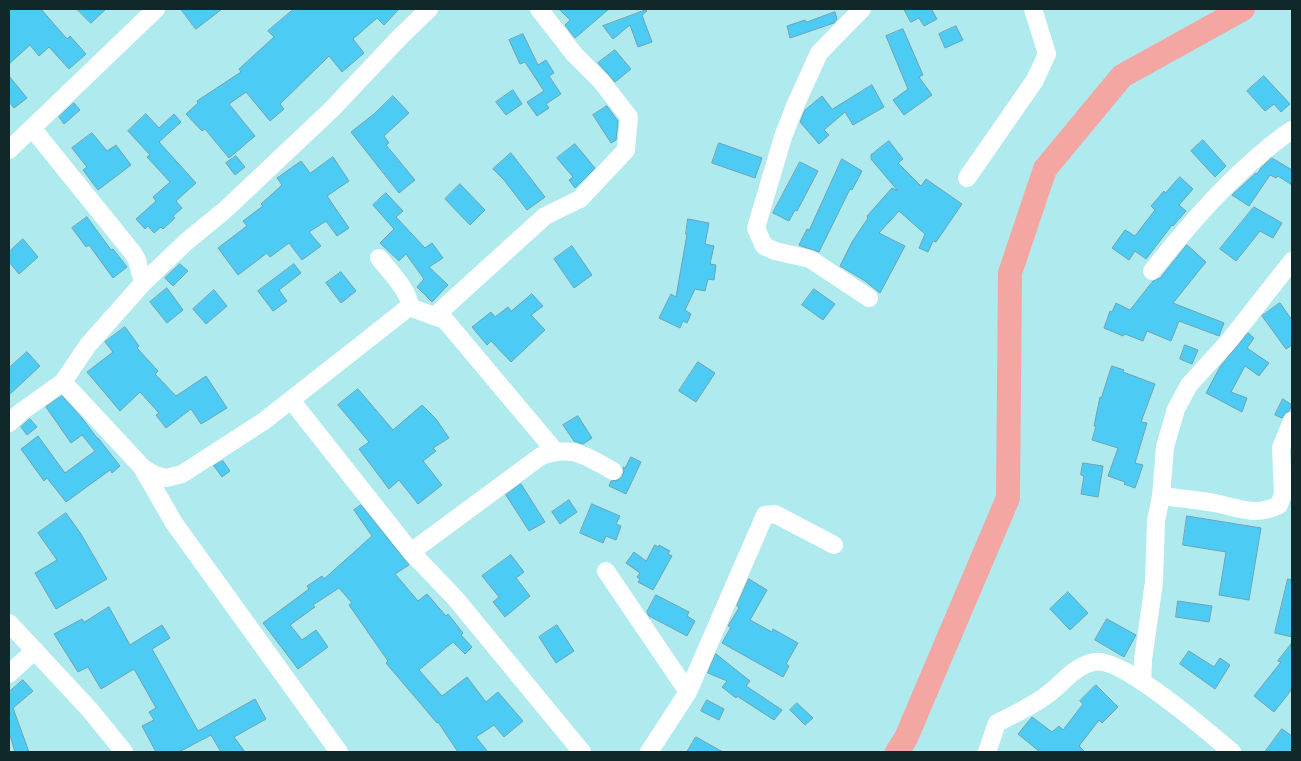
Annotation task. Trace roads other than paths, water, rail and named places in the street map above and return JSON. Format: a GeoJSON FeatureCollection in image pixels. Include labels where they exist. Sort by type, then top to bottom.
{"type":"FeatureCollection","features":[{"type":"Feature","properties":{"kind":"street"},"geometry":{"type":"LineString","coordinates":[[9,150],[156,9]]}},
{"type":"Feature","properties":{"kind":"street"},"geometry":{"type":"LineString","coordinates":[[9,423],[21,412],[63,382],[88,345],[143,283],[186,242],[225,210],[330,110],[429,9]]}},
{"type":"Feature","properties":{"kind":"street"},"geometry":{"type":"LineString","coordinates":[[436,315],[545,216],[580,199],[626,150],[629,117],[601,81],[574,54],[539,9]]}},
{"type":"Feature","properties":{"kind":"street"},"geometry":{"type":"LineString","coordinates":[[967,178],[1035,80],[1047,54],[1033,9]]}},
{"type":"Feature","properties":{"kind":"street"},"geometry":{"type":"LineString","coordinates":[[855,12],[819,53],[794,106],[756,228],[764,246],[775,251],[810,258],[869,298]]}},
{"type":"Feature","properties":{"kind":"street"},"geometry":{"type":"LineString","coordinates":[[32,128],[133,253],[137,260],[143,283]]}},
{"type":"Feature","properties":{"kind":"street"},"geometry":{"type":"LineString","coordinates":[[1152,271],[1190,223],[1232,180],[1292,130]]}},
{"type":"Feature","properties":{"kind":"street"},"geometry":{"type":"LineString","coordinates":[[143,468],[155,475],[166,478],[182,474],[264,421],[410,307],[411,301],[407,294],[379,258]]}},
{"type":"Feature","properties":{"kind":"street"},"geometry":{"type":"LineString","coordinates":[[1142,682],[1143,660],[1154,582],[1156,521],[1161,496],[1165,447],[1176,409],[1189,386],[1228,342],[1292,262]]}},
{"type":"Feature","properties":{"kind":"street"},"geometry":{"type":"LineString","coordinates":[[410,307],[436,315],[445,320],[555,451]]}},
{"type":"Feature","properties":{"kind":"street"},"geometry":{"type":"LineString","coordinates":[[63,382],[143,468],[174,523],[339,752]]}},
{"type":"Feature","properties":{"kind":"street"},"geometry":{"type":"LineString","coordinates":[[291,400],[412,552],[455,598],[582,752]]}},
{"type":"Feature","properties":{"kind":"street"},"geometry":{"type":"LineString","coordinates":[[1161,496],[1215,503],[1242,510],[1268,511],[1280,505],[1283,494],[1280,448],[1292,421]]}},
{"type":"Feature","properties":{"kind":"street"},"geometry":{"type":"LineString","coordinates":[[412,552],[540,456],[555,451],[568,450],[582,454],[613,471]]}},
{"type":"Feature","properties":{"kind":"street"},"geometry":{"type":"LineString","coordinates":[[649,752],[688,692],[766,515],[775,514],[834,545]]}},
{"type":"Feature","properties":{"kind":"street"},"geometry":{"type":"LineString","coordinates":[[606,571],[688,692]]}},
{"type":"Feature","properties":{"kind":"street"},"geometry":{"type":"LineString","coordinates":[[9,622],[90,710],[124,752]]}},
{"type":"Feature","properties":{"kind":"street"},"geometry":{"type":"LineString","coordinates":[[9,674],[35,650]]}},
{"type":"Feature","properties":{"kind":"street"},"geometry":{"type":"LineString","coordinates":[[987,752],[998,723],[1044,698],[1079,668],[1093,662],[1104,661],[1142,682],[1182,710],[1232,752]]}},
{"type":"Feature","properties":{"kind":"waterway"},"geometry":{"type":"LineString","coordinates":[[897,752],[906,738],[1008,498],[1010,273],[1045,169],[1122,76],[1243,9]]}}]}
